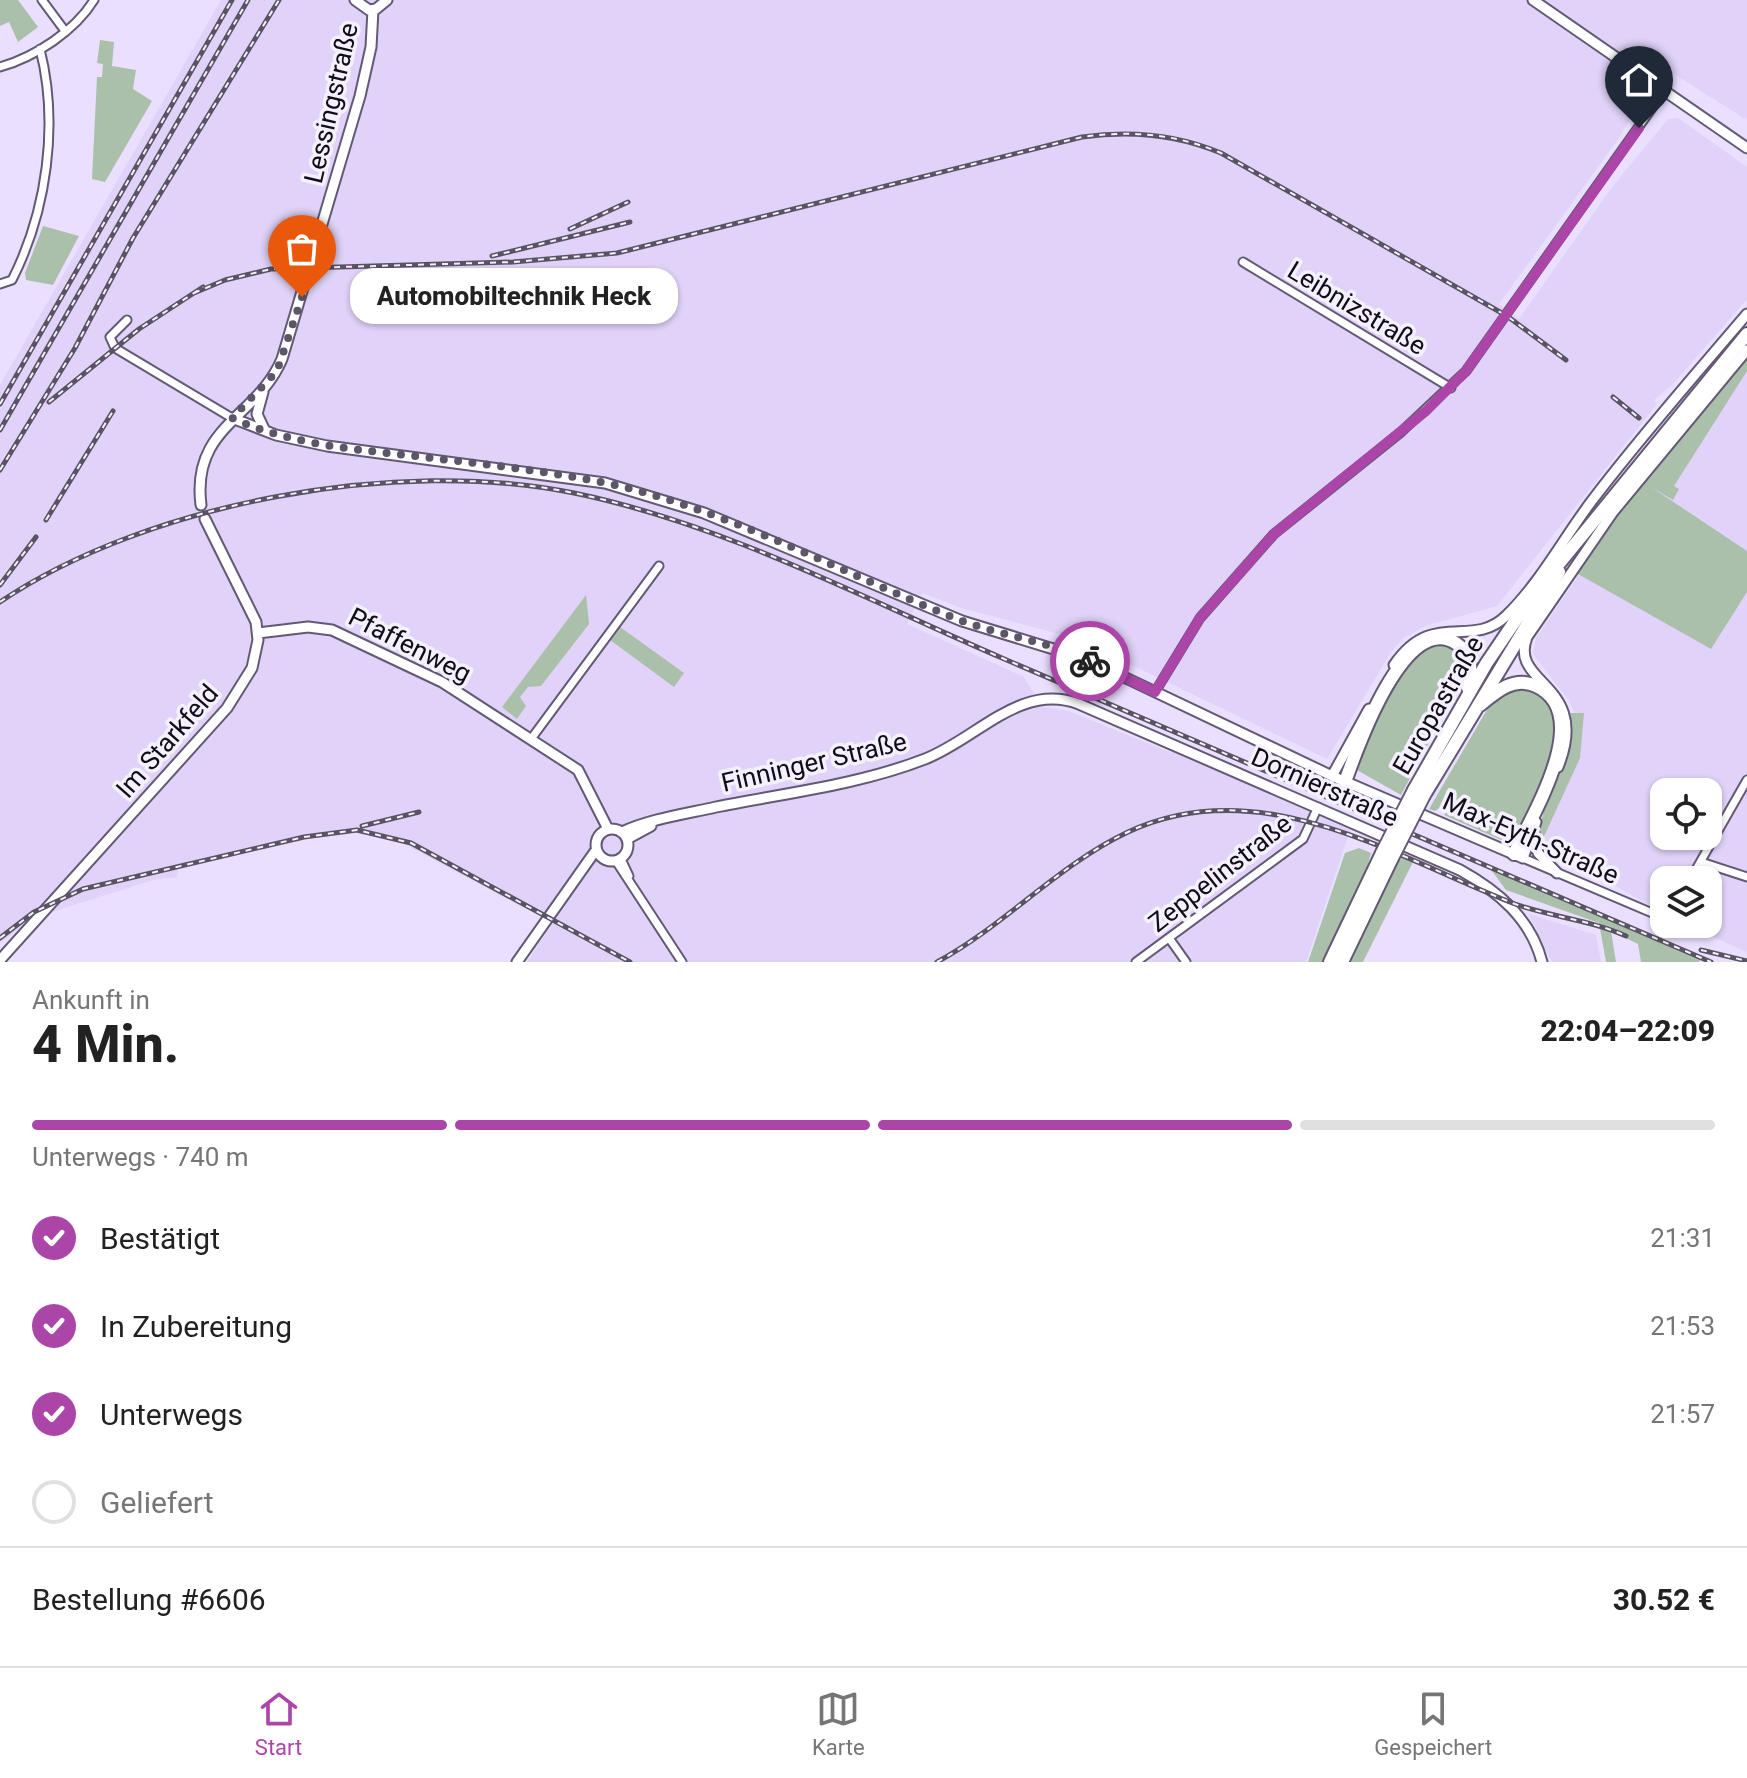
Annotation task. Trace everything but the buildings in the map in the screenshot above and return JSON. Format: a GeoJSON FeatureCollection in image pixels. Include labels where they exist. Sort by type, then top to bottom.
{"type":"FeatureCollection","features":[{"type":"Feature","properties":{"kind":"highway","name":"Europastraße"},"geometry":{"type":"LineString","coordinates":[[1330,962],[1467,696],[1502,637],[1574,540],[1742,347],[1747,334]]}},
{"type":"Feature","properties":{"kind":"highway","name":"Europastraße"},"geometry":{"type":"LineString","coordinates":[[1419,793],[1553,581],[1617,491]]}},
{"type":"Feature","properties":{"kind":"highway"},"geometry":{"type":"LineString","coordinates":[[1502,637],[1532,586]]}},
{"type":"Feature","properties":{"kind":"highway"},"geometry":{"type":"LineString","coordinates":[[1508,654],[1549,601]]}},
{"type":"Feature","properties":{"kind":"highway"},"geometry":{"type":"LineString","coordinates":[[1345,782],[1364,729],[1415,647],[1432,638],[1445,638],[1461,646],[1470,661],[1467,696]]}},
{"type":"Feature","properties":{"kind":"highway"},"geometry":{"type":"LineString","coordinates":[[1472,712],[1502,687],[1524,683],[1545,691],[1560,715],[1563,737],[1559,752],[1519,856]]}},
{"type":"Feature","properties":{"kind":"highway","name":"Europastraße"},"geometry":{"type":"LineString","coordinates":[[1342,962],[1387,856]]}},
{"type":"Feature","properties":{"kind":"street"},"geometry":{"type":"LineString","coordinates":[[42,0],[65,31]]}},
{"type":"Feature","properties":{"kind":"street"},"geometry":{"type":"LineString","coordinates":[[0,67],[40,49],[85,14],[94,0]]}},
{"type":"Feature","properties":{"kind":"street","name":"Lessingstraße"},"geometry":{"type":"LineString","coordinates":[[355,0],[365,9],[373,10],[387,0]]}},
{"type":"Feature","properties":{"kind":"street"},"geometry":{"type":"LineString","coordinates":[[1533,0],[1747,148]]}},
{"type":"Feature","properties":{"kind":"street","name":"Lessingstraße"},"geometry":{"type":"LineString","coordinates":[[232,418],[269,383],[287,343],[345,150],[371,47],[373,10]]}},
{"type":"Feature","properties":{"kind":"street"},"geometry":{"type":"LineString","coordinates":[[2,284],[12,280],[23,255],[34,226],[45,177],[50,110],[40,49]]}},
{"type":"Feature","properties":{"kind":"street"},"geometry":{"type":"LineString","coordinates":[[1155,692],[1200,618],[1274,534],[1451,388],[1494,335],[1664,91]]}},
{"type":"Feature","properties":{"kind":"street","name":"Leibnizstraße"},"geometry":{"type":"LineString","coordinates":[[1243,262],[1451,388]]}},
{"type":"Feature","properties":{"kind":"street"},"geometry":{"type":"LineString","coordinates":[[1332,776],[1391,670],[1412,642],[1431,633],[1489,626],[1502,620],[1532,586],[1593,500],[1747,314]]}},
{"type":"Feature","properties":{"kind":"street","name":"Max-Eyth-Straße"},"geometry":{"type":"LineString","coordinates":[[127,320],[110,337],[115,348],[232,418],[276,435],[327,446],[559,475],[644,493],[704,513],[962,621],[1059,648],[1345,782],[1650,912]]}},
{"type":"Feature","properties":{"kind":"street","name":"Europastraße"},"geometry":{"type":"LineString","coordinates":[[1534,828],[1568,738],[1562,703],[1530,670],[1523,654],[1527,637],[1613,512],[1742,347]]}},
{"type":"Feature","properties":{"kind":"street"},"geometry":{"type":"LineString","coordinates":[[269,383],[258,400],[257,418],[263,428],[276,435]]}},
{"type":"Feature","properties":{"kind":"street"},"geometry":{"type":"LineString","coordinates":[[201,505],[204,461],[215,437],[232,418]]}},
{"type":"Feature","properties":{"kind":"street","name":"Im Starkfeld"},"geometry":{"type":"LineString","coordinates":[[0,960],[227,708],[251,671],[258,633],[251,606],[205,519]]}},
{"type":"Feature","properties":{"kind":"street"},"geometry":{"type":"LineString","coordinates":[[531,739],[659,566]]}},
{"type":"Feature","properties":{"kind":"street","name":"Pfaffenweg"},"geometry":{"type":"LineString","coordinates":[[258,633],[320,627],[346,634],[442,682],[578,770],[605,830]]}},
{"type":"Feature","properties":{"kind":"street","name":"Dornierstraße"},"geometry":{"type":"LineString","coordinates":[[1055,697],[1079,704],[1318,807],[1474,878],[1519,916],[1533,937],[1542,962]]}},
{"type":"Feature","properties":{"kind":"street","name":"Finninger Straße"},"geometry":{"type":"LineString","coordinates":[[605,830],[624,835],[665,820],[892,770],[949,748],[1026,701],[1055,697]]}},
{"type":"Feature","properties":{"kind":"street"},"geometry":{"type":"LineString","coordinates":[[1699,866],[1747,780]]}},
{"type":"Feature","properties":{"kind":"street","name":"Zeppelinstraße"},"geometry":{"type":"LineString","coordinates":[[1136,962],[1303,839],[1318,807]]}},
{"type":"Feature","properties":{"kind":"street"},"geometry":{"type":"LineString","coordinates":[[1519,856],[1534,828]]}},
{"type":"Feature","properties":{"kind":"street"},"geometry":{"type":"LineString","coordinates":[[1534,828],[1538,853],[1557,873]]}},
{"type":"Feature","properties":{"kind":"street"},"geometry":{"type":"LineString","coordinates":[[605,830],[596,840],[597,852],[605,860],[618,860],[627,851],[624,835]]}},
{"type":"Feature","properties":{"kind":"street"},"geometry":{"type":"LineString","coordinates":[[517,962],[570,885],[597,852]]}},
{"type":"Feature","properties":{"kind":"street"},"geometry":{"type":"LineString","coordinates":[[618,860],[682,962]]}},
{"type":"Feature","properties":{"kind":"street"},"geometry":{"type":"LineString","coordinates":[[1701,862],[1747,877]]}},
{"type":"Feature","properties":{"kind":"street"},"geometry":{"type":"LineString","coordinates":[[1169,938],[1186,962]]}},
{"type":"Feature","properties":{"kind":"shaded area"},"geometry":{"type":"Polygon","coordinates":[[[221,0],[1747,0],[1747,120],[1663,67],[1616,142],[1499,304],[1519,319],[1610,190],[1668,119],[1678,118],[1747,167],[1747,299],[1672,385],[1654,400],[1656,405],[1497,606],[1425,626],[1403,638],[1391,652],[1327,759],[1078,639],[961,608],[922,593],[907,624],[1024,677],[1042,707],[1069,711],[1171,753],[1173,750],[1350,830],[1306,962],[527,962],[553,923],[395,839],[343,831],[178,865],[177,877],[153,880],[33,918],[0,943],[0,385],[221,0]]]}},
{"type":"Feature","properties":{"kind":"shaded area"},"geometry":{"type":"Polygon","coordinates":[[[1747,363],[1747,952],[1716,938],[1722,938],[1722,866],[1650,866],[1650,905],[1548,848],[1543,829],[1580,724],[1568,699],[1533,654],[1536,638],[1643,481],[1747,363]]]}},
{"type":"Feature","properties":{"kind":"shaded area"},"geometry":{"type":"Polygon","coordinates":[[[1529,914],[1596,935],[1601,962],[1552,962],[1529,914]]]}},
{"type":"Feature","properties":{"kind":"green space"},"geometry":{"type":"Polygon","coordinates":[[[0,0],[18,0],[38,27],[18,42],[9,22],[0,26],[0,0]]]}},
{"type":"Feature","properties":{"kind":"green space"},"geometry":{"type":"Polygon","coordinates":[[[100,40],[114,42],[112,66],[136,70],[133,89],[152,101],[105,182],[92,179],[97,77],[102,77],[103,64],[97,63],[100,40]]]}},
{"type":"Feature","properties":{"kind":"green space"},"geometry":{"type":"Polygon","coordinates":[[[43,226],[79,236],[53,285],[26,280],[25,273],[43,226]]]}},
{"type":"Feature","properties":{"kind":"green space"},"geometry":{"type":"Polygon","coordinates":[[[1747,358],[1747,371],[1674,486],[1679,489],[1673,500],[1651,487],[1747,551],[1747,592],[1711,649],[1578,574],[1642,481],[1747,358]]]}},
{"type":"Feature","properties":{"kind":"green space"},"geometry":{"type":"Polygon","coordinates":[[[586,595],[589,624],[541,686],[528,687],[520,697],[526,706],[517,719],[502,707],[586,595]]]}},
{"type":"Feature","properties":{"kind":"green space"},"geometry":{"type":"Polygon","coordinates":[[[620,627],[684,673],[674,687],[610,640],[620,627]]]}},
{"type":"Feature","properties":{"kind":"green space"},"geometry":{"type":"Polygon","coordinates":[[[1434,641],[1461,651],[1461,682],[1401,795],[1355,769],[1366,738],[1408,661],[1434,641]]]}},
{"type":"Feature","properties":{"kind":"green space"},"geometry":{"type":"Polygon","coordinates":[[[1528,688],[1546,701],[1555,718],[1556,737],[1553,759],[1545,781],[1515,839],[1501,840],[1444,815],[1458,795],[1435,811],[1429,809],[1492,701],[1509,689],[1528,688]]]}},
{"type":"Feature","properties":{"kind":"green space"},"geometry":{"type":"Polygon","coordinates":[[[1570,713],[1584,713],[1580,758],[1541,843],[1544,810],[1567,747],[1570,713]]]}},
{"type":"Feature","properties":{"kind":"green space"},"geometry":{"type":"Polygon","coordinates":[[[1359,848],[1371,853],[1366,871],[1323,962],[1308,962],[1345,853],[1359,848]]]}},
{"type":"Feature","properties":{"kind":"green space"},"geometry":{"type":"Polygon","coordinates":[[[1396,856],[1413,862],[1363,962],[1346,962],[1396,856]]]}},
{"type":"Feature","properties":{"kind":"green space"},"geometry":{"type":"Polygon","coordinates":[[[1489,867],[1650,935],[1650,938],[1657,938],[1702,957],[1699,962],[1641,962],[1638,944],[1611,931],[1616,962],[1606,962],[1599,923],[1506,890],[1489,867]]]}},
{"type":"Feature","properties":{"kind":"railway"},"geometry":{"type":"LineString","coordinates":[[0,404],[232,0]]}},
{"type":"Feature","properties":{"kind":"railway"},"geometry":{"type":"LineString","coordinates":[[0,430],[248,0]]}},
{"type":"Feature","properties":{"kind":"railway"},"geometry":{"type":"LineString","coordinates":[[0,470],[75,348],[133,238],[279,0]]}},
{"type":"Feature","properties":{"kind":"railway"},"geometry":{"type":"LineString","coordinates":[[194,293],[225,280],[271,269],[513,262],[617,253],[1082,137],[1136,134],[1170,138],[1221,153],[1507,316],[1566,360]]}},
{"type":"Feature","properties":{"kind":"railway"},"geometry":{"type":"LineString","coordinates":[[570,229],[628,202]]}},
{"type":"Feature","properties":{"kind":"railway"},"geometry":{"type":"LineString","coordinates":[[492,256],[630,222]]}},
{"type":"Feature","properties":{"kind":"railway"},"geometry":{"type":"LineString","coordinates":[[49,402],[139,329],[203,287]]}},
{"type":"Feature","properties":{"kind":"railway"},"geometry":{"type":"LineString","coordinates":[[1613,397],[1639,418]]}},
{"type":"Feature","properties":{"kind":"railway"},"geometry":{"type":"LineString","coordinates":[[46,520],[113,411]]}},
{"type":"Feature","properties":{"kind":"railway"},"geometry":{"type":"LineString","coordinates":[[0,602],[60,567],[128,538],[201,514],[277,496],[355,485],[432,481],[505,483],[574,493],[685,523],[739,543],[1711,962]]}},
{"type":"Feature","properties":{"kind":"railway"},"geometry":{"type":"LineString","coordinates":[[0,585],[36,537]]}},
{"type":"Feature","properties":{"kind":"railway"},"geometry":{"type":"LineString","coordinates":[[937,962],[985,931],[1078,861],[1128,832],[1178,815],[1227,810],[1276,815],[1325,827],[1374,844],[1515,904],[1626,936]]}},
{"type":"Feature","properties":{"kind":"railway"},"geometry":{"type":"LineString","coordinates":[[362,826],[419,812]]}},
{"type":"Feature","properties":{"kind":"railway"},"geometry":{"type":"LineString","coordinates":[[0,938],[34,912],[83,889],[304,837],[357,830],[411,843],[630,962]]}},
{"type":"Feature","properties":{"kind":"railway"},"geometry":{"type":"LineString","coordinates":[[1701,950],[1747,961]]}},
{"type":"Feature","properties":{"kind":"way so far"},"geometry":{"type":"LineString","coordinates":[[302,297],[277,371],[269,383],[232,418],[293,440],[559,475],[644,493],[704,513],[962,621],[1059,648],[1090,661]]}},
{"type":"Feature","properties":{"kind":"place","name":"Automobiltechnik Heck"},"geometry":{"type":"Point","coordinates":[302,297]}},
{"type":"Feature","properties":{"kind":"route"},"geometry":{"type":"LineString","coordinates":[[1090,661],[1155,692],[1215,598],[1274,534],[1426,411],[1466,371],[1639,128]]}}]}
